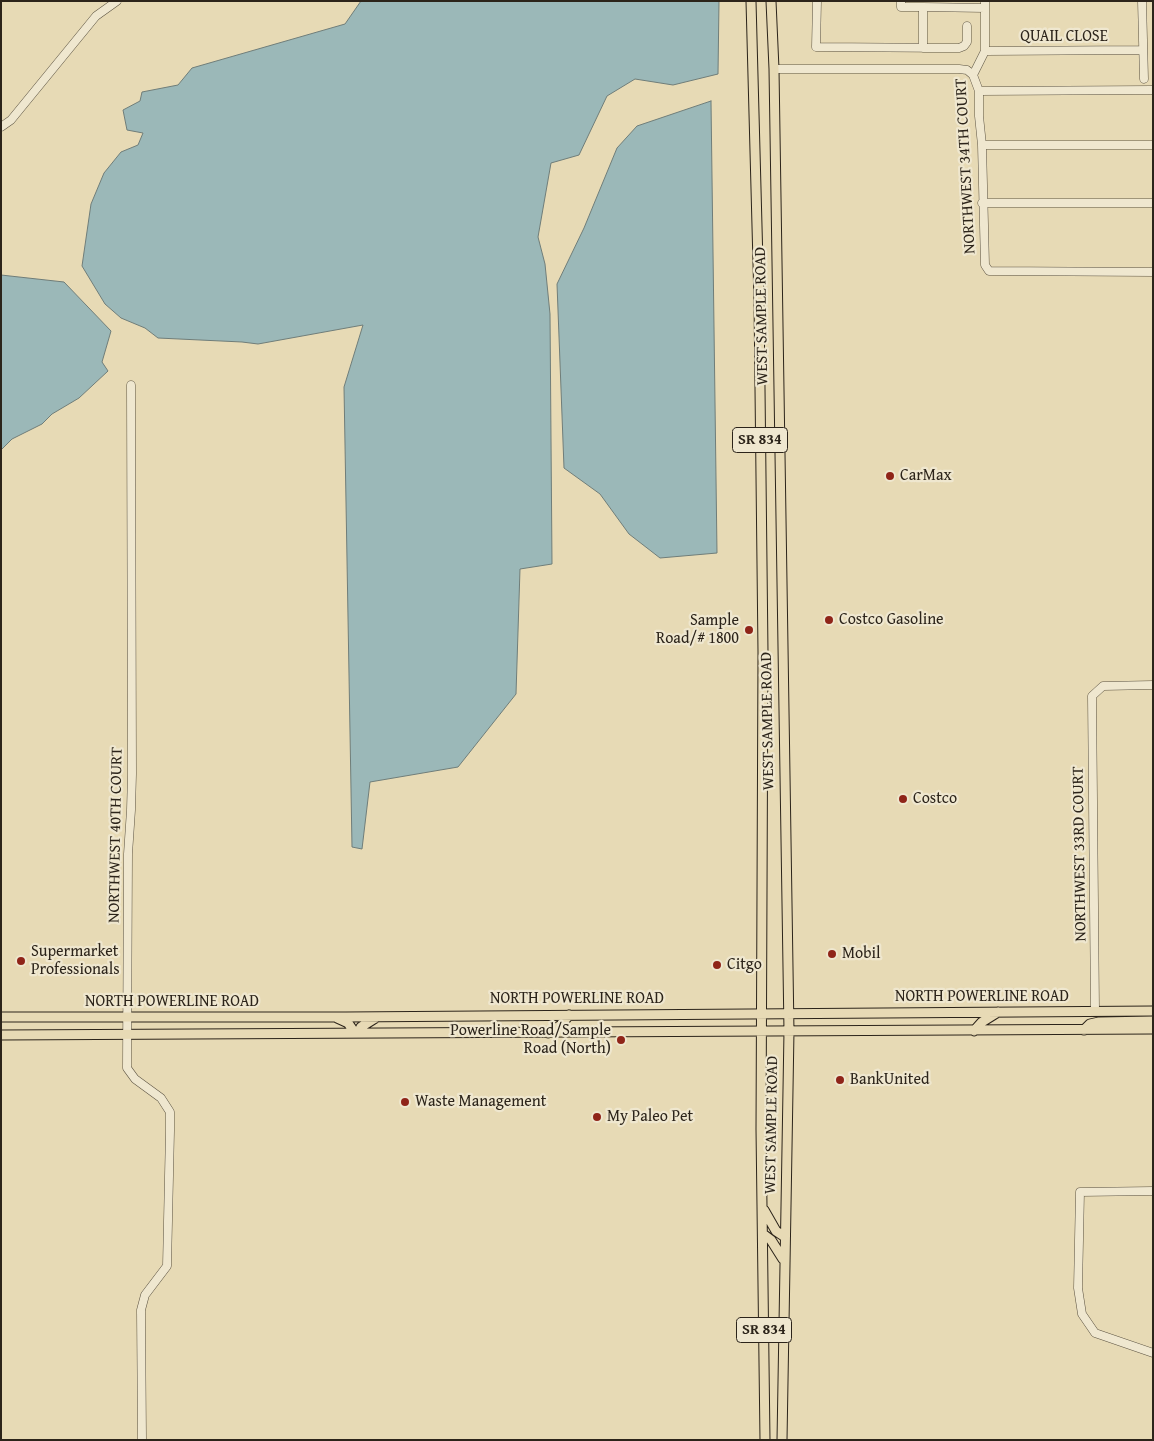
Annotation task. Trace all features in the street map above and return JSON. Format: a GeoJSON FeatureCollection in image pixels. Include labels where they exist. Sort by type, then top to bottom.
{"type":"FeatureCollection","features":[{"type":"Feature","properties":{"kind":"main road","name":"WEST SAMPLE ROAD"},"geometry":{"type":"LineString","coordinates":[[751,1],[759,301],[762,574],[761,1129],[765,1440]]}},
{"type":"Feature","properties":{"kind":"main road","name":"WEST SAMPLE ROAD"},"geometry":{"type":"LineString","coordinates":[[771,1],[774,69],[788,1013],[782,1440]]}},
{"type":"Feature","properties":{"kind":"main road","name":"NORTH POWERLINE ROAD"},"geometry":{"type":"LineString","coordinates":[[1,1017],[1153,1010]]}},
{"type":"Feature","properties":{"kind":"main road"},"geometry":{"type":"LineString","coordinates":[[974,1030],[982,1022],[998,1012]]}},
{"type":"Feature","properties":{"kind":"main road"},"geometry":{"type":"LineString","coordinates":[[547,1033],[562,1025],[569,1014]]}},
{"type":"Feature","properties":{"kind":"main road"},"geometry":{"type":"LineString","coordinates":[[334,1016],[348,1023],[357,1033],[360,1027],[379,1016]]}},
{"type":"Feature","properties":{"kind":"main road"},"geometry":{"type":"LineString","coordinates":[[1084,1030],[1090,1024],[1099,1022],[1153,1021]]}},
{"type":"Feature","properties":{"kind":"main road","name":"NORTH POWERLINE ROAD"},"geometry":{"type":"LineString","coordinates":[[1,1035],[1153,1029]]}},
{"type":"Feature","properties":{"kind":"main road"},"geometry":{"type":"LineString","coordinates":[[763,1208],[776,1231],[785,1237]]}},
{"type":"Feature","properties":{"kind":"main road"},"geometry":{"type":"LineString","coordinates":[[763,1234],[776,1247],[784,1261]]}},
{"type":"Feature","properties":{"kind":"street"},"geometry":{"type":"LineString","coordinates":[[1,127],[11,120],[96,16],[117,1]]}},
{"type":"Feature","properties":{"kind":"street"},"geometry":{"type":"LineString","coordinates":[[817,1],[816,47],[959,48],[967,42],[967,26]]}},
{"type":"Feature","properties":{"kind":"street"},"geometry":{"type":"LineString","coordinates":[[901,1],[901,7],[985,5]]}},
{"type":"Feature","properties":{"kind":"street"},"geometry":{"type":"LineString","coordinates":[[1142,1],[1144,79]]}},
{"type":"Feature","properties":{"kind":"street","name":"NORTHWEST 34TH COURT"},"geometry":{"type":"LineString","coordinates":[[985,5],[985,51],[973,75],[979,90],[985,265],[989,271],[1153,272]]}},
{"type":"Feature","properties":{"kind":"street"},"geometry":{"type":"LineString","coordinates":[[922,48],[923,7]]}},
{"type":"Feature","properties":{"kind":"street","name":"QUAIL CLOSE"},"geometry":{"type":"LineString","coordinates":[[985,51],[1143,50]]}},
{"type":"Feature","properties":{"kind":"street"},"geometry":{"type":"LineString","coordinates":[[774,69],[959,69],[967,70],[973,75]]}},
{"type":"Feature","properties":{"kind":"street"},"geometry":{"type":"LineString","coordinates":[[979,90],[1153,90]]}},
{"type":"Feature","properties":{"kind":"street"},"geometry":{"type":"LineString","coordinates":[[982,145],[1153,145]]}},
{"type":"Feature","properties":{"kind":"street"},"geometry":{"type":"LineString","coordinates":[[982,203],[1153,203]]}},
{"type":"Feature","properties":{"kind":"street","name":"NORTHWEST 40TH COURT"},"geometry":{"type":"LineString","coordinates":[[131,386],[132,774],[128,854],[128,1068],[135,1079],[161,1098],[170,1112],[167,1266],[145,1294],[141,1310],[142,1440]]}},
{"type":"Feature","properties":{"kind":"street","name":"NORTHWEST 33RD COURT"},"geometry":{"type":"LineString","coordinates":[[1095,1011],[1092,696],[1103,686],[1153,685]]}},
{"type":"Feature","properties":{"kind":"street"},"geometry":{"type":"LineString","coordinates":[[1153,1191],[1080,1192],[1078,1288],[1082,1314],[1095,1333],[1153,1353]]}},
{"type":"Feature","properties":{"kind":"water"},"geometry":{"type":"Polygon","coordinates":[[[361,1],[719,1],[718,74],[673,85],[635,79],[607,96],[579,155],[551,163],[538,237],[545,264],[550,314],[552,564],[520,569],[516,694],[458,767],[370,782],[362,849],[352,847],[344,387],[363,325],[258,344],[158,338],[145,328],[121,318],[105,304],[82,266],[91,204],[104,173],[121,152],[138,145],[143,133],[127,130],[123,110],[140,101],[142,92],[178,85],[192,68],[345,24],[361,1]]]}},
{"type":"Feature","properties":{"kind":"water"},"geometry":{"type":"Polygon","coordinates":[[[711,101],[717,553],[660,558],[629,534],[600,494],[564,468],[557,284],[584,228],[617,148],[637,126],[711,101]]]}},
{"type":"Feature","properties":{"kind":"water"},"geometry":{"type":"Polygon","coordinates":[[[1,275],[64,282],[111,331],[102,362],[108,371],[79,398],[52,414],[42,424],[12,439],[1,450],[1,275]]]}},
{"type":"Feature","properties":{"kind":"place","name":"CarMax"},"geometry":{"type":"Point","coordinates":[890,476]}},
{"type":"Feature","properties":{"kind":"place","name":"Costco Gasoline"},"geometry":{"type":"Point","coordinates":[829,620]}},
{"type":"Feature","properties":{"kind":"place","name":"Sample Road/# 1800"},"geometry":{"type":"Point","coordinates":[749,630]}},
{"type":"Feature","properties":{"kind":"place","name":"Costco"},"geometry":{"type":"Point","coordinates":[903,799]}},
{"type":"Feature","properties":{"kind":"place","name":"Mobil"},"geometry":{"type":"Point","coordinates":[832,954]}},
{"type":"Feature","properties":{"kind":"place","name":"Supermarket Professionals"},"geometry":{"type":"Point","coordinates":[21,961]}},
{"type":"Feature","properties":{"kind":"place","name":"Citgo"},"geometry":{"type":"Point","coordinates":[717,965]}},
{"type":"Feature","properties":{"kind":"place","name":"Powerline Road/Sample Road (North)"},"geometry":{"type":"Point","coordinates":[621,1040]}},
{"type":"Feature","properties":{"kind":"place","name":"BankUnited"},"geometry":{"type":"Point","coordinates":[840,1080]}},
{"type":"Feature","properties":{"kind":"place","name":"Waste Management"},"geometry":{"type":"Point","coordinates":[405,1102]}},
{"type":"Feature","properties":{"kind":"place","name":"My Paleo Pet"},"geometry":{"type":"Point","coordinates":[597,1117]}}]}
